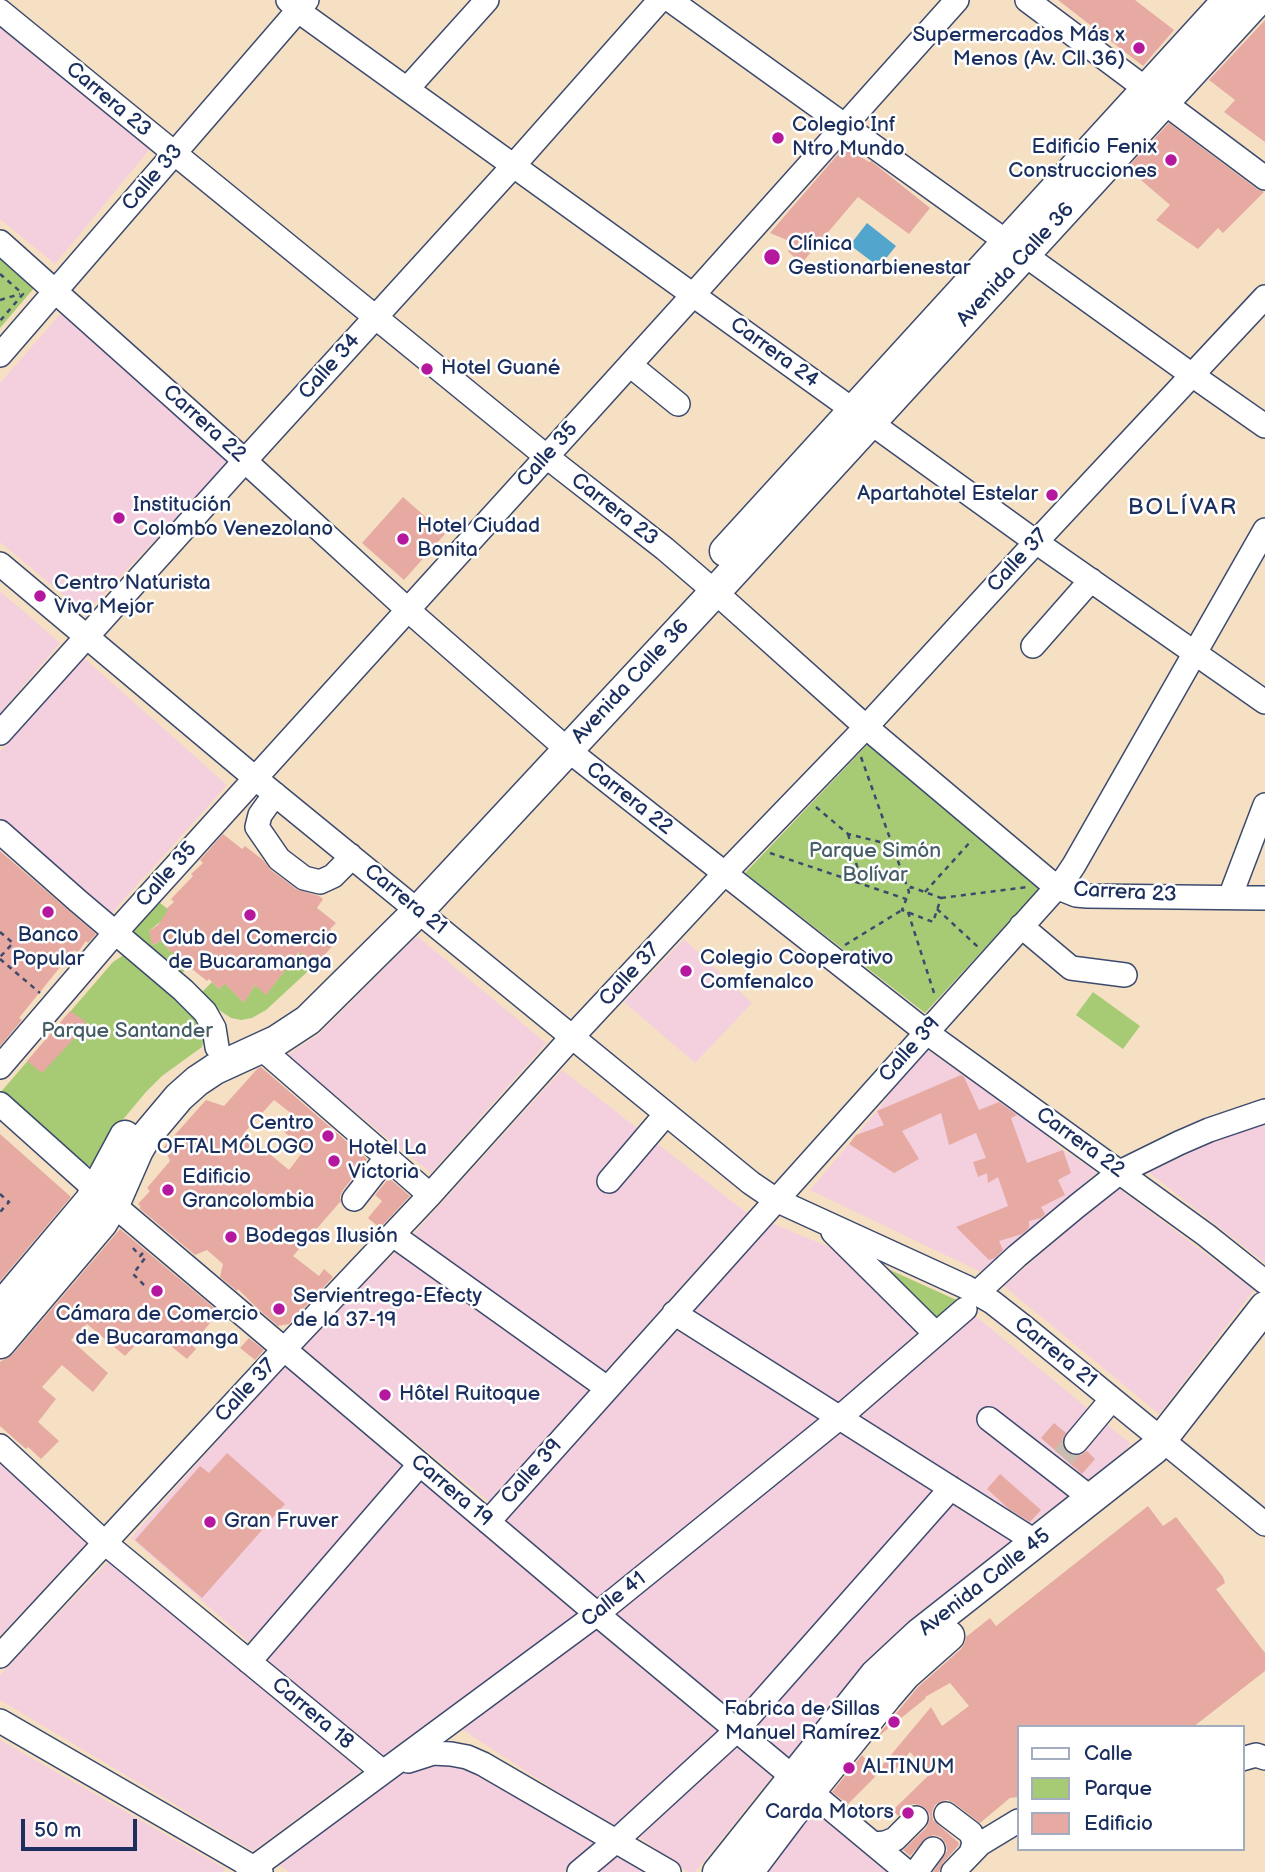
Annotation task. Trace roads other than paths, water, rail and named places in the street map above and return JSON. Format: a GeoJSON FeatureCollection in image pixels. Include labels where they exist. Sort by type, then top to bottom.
{"type":"FeatureCollection","features":[{"type":"Feature","properties":{"kind":"main road","name":"Avenida Calle 36"},"geometry":{"type":"LineString","coordinates":[[1155,96],[1228,0]]}},
{"type":"Feature","properties":{"kind":"main road","name":"Avenida Calle 36"},"geometry":{"type":"LineString","coordinates":[[0,1308],[78,1216],[105,1198],[147,1135],[179,1097],[215,1069],[261,1048],[308,1020],[1155,96],[1258,0]]}},
{"type":"Feature","properties":{"kind":"main road","name":"Avenida Calle 36"},"geometry":{"type":"LineString","coordinates":[[0,1343],[96,1230],[125,1135],[140,1114],[195,1060],[217,1047],[265,1027],[411,905]]}},
{"type":"Feature","properties":{"kind":"main road","name":"Avenida Calle 45"},"geometry":{"type":"LineString","coordinates":[[718,1872],[925,1657],[1158,1471],[1169,1446],[1265,1307]]}},
{"type":"Feature","properties":{"kind":"main road","name":"Avenida Calle 45"},"geometry":{"type":"LineString","coordinates":[[748,1872],[802,1784],[875,1675],[935,1621],[1144,1457],[1169,1446],[1265,1339]]}},
{"type":"Feature","properties":{"kind":"street"},"geometry":{"type":"LineString","coordinates":[[407,89],[487,0]]}},
{"type":"Feature","properties":{"kind":"street","name":"Calle 34"},"geometry":{"type":"LineString","coordinates":[[0,733],[660,0]]}},
{"type":"Feature","properties":{"kind":"street"},"geometry":{"type":"LineString","coordinates":[[670,0],[1265,426]]}},
{"type":"Feature","properties":{"kind":"street","name":"Calle 35"},"geometry":{"type":"LineString","coordinates":[[0,1067],[115,933],[694,295],[957,0]]}},
{"type":"Feature","properties":{"kind":"street"},"geometry":{"type":"LineString","coordinates":[[1027,0],[1265,178]]}},
{"type":"Feature","properties":{"kind":"street","name":"Carrera 24"},"geometry":{"type":"LineString","coordinates":[[297,3],[407,89],[1036,542],[1265,702]]}},
{"type":"Feature","properties":{"kind":"street","name":"Calle 33"},"geometry":{"type":"LineString","coordinates":[[0,355],[174,154],[297,3]]}},
{"type":"Feature","properties":{"kind":"street","name":"Carrera 23"},"geometry":{"type":"LineString","coordinates":[[0,11],[547,457],[665,549],[707,585],[861,732],[985,827],[1054,886],[1076,895],[1087,896],[1265,898]]}},
{"type":"Feature","properties":{"kind":"street","name":"Carrera 22"},"geometry":{"type":"LineString","coordinates":[[0,242],[560,744],[828,956],[933,1024],[1120,1172],[1265,1282]]}},
{"type":"Feature","properties":{"kind":"street","name":"Calle 37"},"geometry":{"type":"LineString","coordinates":[[0,1656],[430,1195],[572,1037],[861,732],[1265,297]]}},
{"type":"Feature","properties":{"kind":"street"},"geometry":{"type":"LineString","coordinates":[[630,365],[678,404]]}},
{"type":"Feature","properties":{"kind":"street","name":"Calle 39"},"geometry":{"type":"LineString","coordinates":[[488,1522],[1074,865],[1265,530]]}},
{"type":"Feature","properties":{"kind":"street","name":"Carrera 21"},"geometry":{"type":"LineString","coordinates":[[0,564],[255,778],[741,1175],[776,1200],[820,1220],[1024,1327],[1265,1524]]}},
{"type":"Feature","properties":{"kind":"street"},"geometry":{"type":"LineString","coordinates":[[1033,646],[1091,580]]}},
{"type":"Feature","properties":{"kind":"street"},"geometry":{"type":"LineString","coordinates":[[275,794],[261,815],[257,827],[279,859],[304,878],[320,883],[333,876],[350,855]]}},
{"type":"Feature","properties":{"kind":"street"},"geometry":{"type":"LineString","coordinates":[[1230,897],[1265,805]]}},
{"type":"Feature","properties":{"kind":"street"},"geometry":{"type":"LineString","coordinates":[[0,831],[183,990],[205,1012],[214,1028],[217,1047]]}},
{"type":"Feature","properties":{"kind":"street"},"geometry":{"type":"LineString","coordinates":[[1021,926],[1071,968],[1125,975]]}},
{"type":"Feature","properties":{"kind":"street"},"geometry":{"type":"LineString","coordinates":[[261,1048],[430,1195]]}},
{"type":"Feature","properties":{"kind":"street","name":"Carrera 19"},"geometry":{"type":"LineString","coordinates":[[0,1104],[105,1198],[907,1872]]}},
{"type":"Feature","properties":{"kind":"street","name":"Calle 41"},"geometry":{"type":"LineString","coordinates":[[254,1871],[597,1614],[839,1418],[1037,1239],[1120,1172],[1179,1143],[1265,1111]]}},
{"type":"Feature","properties":{"kind":"street"},"geometry":{"type":"LineString","coordinates":[[608,1181],[666,1114]]}},
{"type":"Feature","properties":{"kind":"street"},"geometry":{"type":"LineString","coordinates":[[354,1199],[387,1157]]}},
{"type":"Feature","properties":{"kind":"street","name":"Carrera 21"},"geometry":{"type":"LineString","coordinates":[[820,1220],[935,1334]]}},
{"type":"Feature","properties":{"kind":"street"},"geometry":{"type":"LineString","coordinates":[[393,1235],[607,1388]]}},
{"type":"Feature","properties":{"kind":"street"},"geometry":{"type":"LineString","coordinates":[[674,1313],[1036,1542]]}},
{"type":"Feature","properties":{"kind":"street"},"geometry":{"type":"LineString","coordinates":[[1064,1456],[1112,1399]]}},
{"type":"Feature","properties":{"kind":"street"},"geometry":{"type":"LineString","coordinates":[[989,1419],[1064,1456],[1091,1499]]}},
{"type":"Feature","properties":{"kind":"street","name":"Carrera 18"},"geometry":{"type":"LineString","coordinates":[[0,1446],[105,1543],[383,1772]]}},
{"type":"Feature","properties":{"kind":"street"},"geometry":{"type":"LineString","coordinates":[[249,1662],[420,1464]]}},
{"type":"Feature","properties":{"kind":"street"},"geometry":{"type":"LineString","coordinates":[[579,1872],[737,1730],[951,1488]]}},
{"type":"Feature","properties":{"kind":"street"},"geometry":{"type":"LineString","coordinates":[[0,1721],[254,1871]]}},
{"type":"Feature","properties":{"kind":"street"},"geometry":{"type":"LineString","coordinates":[[383,1772],[416,1757],[433,1753],[467,1757],[669,1872]]}},
{"type":"Feature","properties":{"kind":"street"},"geometry":{"type":"LineString","coordinates":[[946,1814],[971,1833],[974,1843],[971,1853]]}},
{"type":"Feature","properties":{"kind":"street"},"geometry":{"type":"LineString","coordinates":[[874,1844],[895,1839],[916,1818]]}},
{"type":"Feature","properties":{"kind":"street"},"geometry":{"type":"LineString","coordinates":[[953,1872],[981,1844],[1016,1823]]}},
{"type":"Feature","properties":{"kind":"street"},"geometry":{"type":"LineString","coordinates":[[916,1872],[933,1849]]}},
{"type":"Feature","properties":{"kind":"water"},"geometry":{"type":"Polygon","coordinates":[[[867,223],[896,246],[879,267],[850,245],[867,223]]]}},
{"type":"Feature","properties":{"kind":"tunnel"},"geometry":{"type":"LineString","coordinates":[[1063,1457],[1076,1442]]}},
{"type":"Feature","properties":{"kind":"place","name":"Supermercados Más x Menos (Av. Cll 36)"},"geometry":{"type":"Point","coordinates":[1139,48]}},
{"type":"Feature","properties":{"kind":"place","name":"Colegio Inf Ntro Mundo"},"geometry":{"type":"Point","coordinates":[778,138]}},
{"type":"Feature","properties":{"kind":"place","name":"Edificio Fenix Construcciones"},"geometry":{"type":"Point","coordinates":[1171,160]}},
{"type":"Feature","properties":{"kind":"place","name":"Clínica Gestionarbienestar"},"geometry":{"type":"Point","coordinates":[772,257]}},
{"type":"Feature","properties":{"kind":"place","name":"Hotel Guané"},"geometry":{"type":"Point","coordinates":[427,369]}},
{"type":"Feature","properties":{"kind":"place","name":"Apartahotel Estelar"},"geometry":{"type":"Point","coordinates":[1052,495]}},
{"type":"Feature","properties":{"kind":"place","name":"Institución Colombo Venezolano"},"geometry":{"type":"Point","coordinates":[119,518]}},
{"type":"Feature","properties":{"kind":"place","name":"Hotel Ciudad Bonita"},"geometry":{"type":"Point","coordinates":[403,539]}},
{"type":"Feature","properties":{"kind":"place","name":"Centro Naturista Viva Mejor"},"geometry":{"type":"Point","coordinates":[40,596]}},
{"type":"Feature","properties":{"kind":"place","name":"Banco Popular"},"geometry":{"type":"Point","coordinates":[48,912]}},
{"type":"Feature","properties":{"kind":"place","name":"Club del Comercio de Bucaramanga"},"geometry":{"type":"Point","coordinates":[250,915]}},
{"type":"Feature","properties":{"kind":"place","name":"Colegio Cooperativo Comfenalco"},"geometry":{"type":"Point","coordinates":[686,971]}},
{"type":"Feature","properties":{"kind":"place","name":"Centro OFTALMÓLOGO"},"geometry":{"type":"Point","coordinates":[328,1136]}},
{"type":"Feature","properties":{"kind":"place","name":"Hotel La Victoria"},"geometry":{"type":"Point","coordinates":[334,1161]}},
{"type":"Feature","properties":{"kind":"place","name":"Edificio Grancolombia"},"geometry":{"type":"Point","coordinates":[168,1190]}},
{"type":"Feature","properties":{"kind":"place","name":"Bodegas Ilusión"},"geometry":{"type":"Point","coordinates":[231,1237]}},
{"type":"Feature","properties":{"kind":"place","name":"Cámara de Comercio de Bucaramanga"},"geometry":{"type":"Point","coordinates":[157,1291]}},
{"type":"Feature","properties":{"kind":"place","name":"Servientrega-Efecty de la 37-19"},"geometry":{"type":"Point","coordinates":[279,1309]}},
{"type":"Feature","properties":{"kind":"place","name":"Hôtel Ruitoque"},"geometry":{"type":"Point","coordinates":[385,1395]}},
{"type":"Feature","properties":{"kind":"place","name":"Gran Fruver"},"geometry":{"type":"Point","coordinates":[210,1522]}},
{"type":"Feature","properties":{"kind":"place","name":"Fabrica de Sillas Manuel Ramírez"},"geometry":{"type":"Point","coordinates":[894,1722]}},
{"type":"Feature","properties":{"kind":"place","name":"ALTINUM"},"geometry":{"type":"Point","coordinates":[849,1768]}},
{"type":"Feature","properties":{"kind":"place","name":"Carda Motors"},"geometry":{"type":"Point","coordinates":[908,1813]}},
{"type":"Feature","properties":{"kind":"district","name":"BOLÍVAR"},"geometry":{"type":"Point","coordinates":[1183,508]}},
{"type":"Feature","properties":{"kind":"park label","name":"Parque Simón Bolívar"},"geometry":{"type":"Point","coordinates":[875,864]}},
{"type":"Feature","properties":{"kind":"park label","name":"Parque Santander"},"geometry":{"type":"Point","coordinates":[127,1032]}}]}
